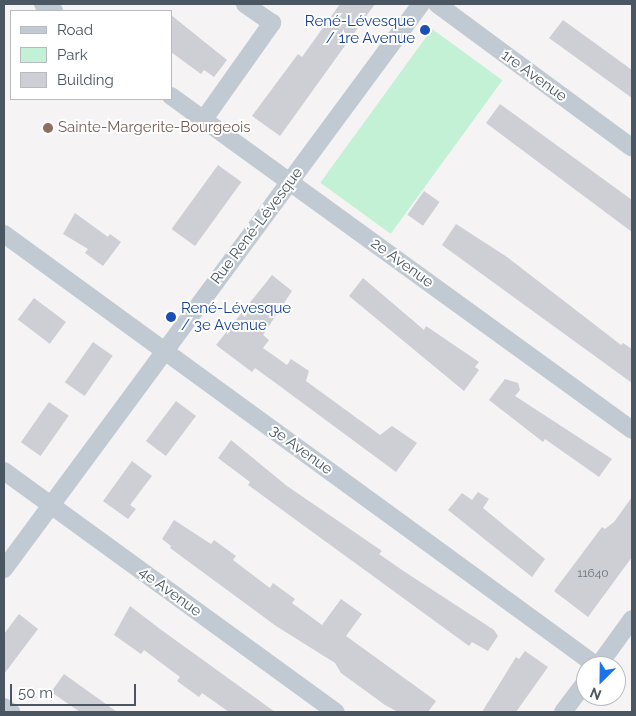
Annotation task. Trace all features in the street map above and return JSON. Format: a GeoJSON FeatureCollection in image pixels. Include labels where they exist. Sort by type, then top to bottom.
{"type":"FeatureCollection","features":[{"type":"Feature","properties":{"kind":"street"},"geometry":{"type":"LineString","coordinates":[[204,120],[272,23],[245,4]]}},
{"type":"Feature","properties":{"kind":"street","name":"Rue René-Lévesque"},"geometry":{"type":"LineString","coordinates":[[4,569],[421,4]]}},
{"type":"Feature","properties":{"kind":"street","name":"1re Avenue"},"geometry":{"type":"LineString","coordinates":[[437,4],[632,148]]}},
{"type":"Feature","properties":{"kind":"street","name":"2e Avenue"},"geometry":{"type":"LineString","coordinates":[[172,97],[632,430]]}},
{"type":"Feature","properties":{"kind":"street","name":"3e Avenue"},"geometry":{"type":"LineString","coordinates":[[4,234],[584,656]]}},
{"type":"Feature","properties":{"kind":"street","name":"4e Avenue"},"geometry":{"type":"LineString","coordinates":[[4,471],[336,712]]}},
{"type":"Feature","properties":{"kind":"street"},"geometry":{"type":"LineString","coordinates":[[605,656],[632,619]]}},
{"type":"Feature","properties":{"kind":"street"},"geometry":{"type":"LineString","coordinates":[[563,712],[576,695]]}},
{"type":"Feature","properties":{"kind":"street"},"geometry":{"type":"LineString","coordinates":[[4,707],[11,712]]}},
{"type":"Feature","properties":{"kind":"green space"},"geometry":{"type":"Polygon","coordinates":[[[432,29],[502,80],[391,234],[320,183],[432,29]]]}},
{"type":"Feature","properties":{"kind":"building"},"geometry":{"type":"Polygon","coordinates":[[[340,4],[375,4],[280,136],[252,116],[298,54],[302,57],[340,4]]]}},
{"type":"Feature","properties":{"kind":"building"},"geometry":{"type":"Polygon","coordinates":[[[172,16],[227,60],[214,77],[204,70],[201,74],[172,53],[172,16]]]}},
{"type":"Feature","properties":{"kind":"building"},"geometry":{"type":"Polygon","coordinates":[[[563,20],[632,70],[632,98],[549,38],[563,20]]]}},
{"type":"Feature","properties":{"kind":"building"},"geometry":{"type":"Polygon","coordinates":[[[500,104],[632,200],[632,232],[486,123],[500,104]]]}},
{"type":"Feature","properties":{"kind":"building"},"geometry":{"type":"Polygon","coordinates":[[[218,165],[241,182],[195,246],[172,229],[218,165]]]}},
{"type":"Feature","properties":{"kind":"building"},"geometry":{"type":"Polygon","coordinates":[[[424,191],[440,202],[423,226],[407,215],[424,191]]]}},
{"type":"Feature","properties":{"kind":"building"},"geometry":{"type":"Polygon","coordinates":[[[75,213],[108,237],[110,234],[121,242],[103,266],[85,253],[88,249],[63,234],[75,213]]]}},
{"type":"Feature","properties":{"kind":"building"},"geometry":{"type":"Polygon","coordinates":[[[456,224],[507,257],[621,345],[623,343],[632,349],[632,383],[442,245],[456,224]]]}},
{"type":"Feature","properties":{"kind":"building"},"geometry":{"type":"Polygon","coordinates":[[[272,275],[292,291],[263,335],[269,340],[263,348],[287,365],[291,359],[309,371],[306,381],[380,435],[392,426],[417,443],[396,472],[255,368],[252,372],[216,345],[272,275]]]}},
{"type":"Feature","properties":{"kind":"building"},"geometry":{"type":"Polygon","coordinates":[[[363,278],[424,330],[426,326],[479,362],[475,367],[479,370],[464,391],[349,296],[363,278]]]}},
{"type":"Feature","properties":{"kind":"building"},"geometry":{"type":"Polygon","coordinates":[[[34,298],[66,322],[50,344],[18,320],[34,298]]]}},
{"type":"Feature","properties":{"kind":"building"},"geometry":{"type":"Polygon","coordinates":[[[93,342],[113,356],[85,396],[65,382],[93,342]]]}},
{"type":"Feature","properties":{"kind":"building"},"geometry":{"type":"Polygon","coordinates":[[[505,379],[518,383],[520,390],[515,396],[612,459],[599,477],[545,439],[543,442],[489,400],[505,379]]]}},
{"type":"Feature","properties":{"kind":"building"},"geometry":{"type":"Polygon","coordinates":[[[176,401],[196,416],[166,456],[146,441],[176,401]]]}},
{"type":"Feature","properties":{"kind":"building"},"geometry":{"type":"Polygon","coordinates":[[[49,402],[69,416],[41,456],[21,442],[49,402]]]}},
{"type":"Feature","properties":{"kind":"building"},"geometry":{"type":"Polygon","coordinates":[[[231,440],[287,486],[382,551],[379,554],[494,630],[498,636],[488,651],[472,642],[469,646],[248,485],[250,482],[218,458],[231,440]]]}},
{"type":"Feature","properties":{"kind":"building"},"geometry":{"type":"Polygon","coordinates":[[[132,461],[152,476],[130,505],[136,509],[128,519],[103,501],[132,461]]]}},
{"type":"Feature","properties":{"kind":"building"},"geometry":{"type":"Polygon","coordinates":[[[478,492],[489,499],[483,508],[545,559],[532,577],[448,510],[462,493],[472,500],[478,492]]]}},
{"type":"Feature","properties":{"kind":"building"},"geometry":{"type":"Polygon","coordinates":[[[632,497],[632,557],[588,617],[554,591],[602,527],[605,529],[614,522],[632,497]]]}},
{"type":"Feature","properties":{"kind":"building"},"geometry":{"type":"Polygon","coordinates":[[[174,520],[211,544],[214,540],[236,556],[233,560],[270,588],[273,583],[295,599],[292,603],[322,625],[341,599],[362,614],[346,636],[436,701],[428,712],[398,712],[385,705],[341,673],[335,663],[276,626],[170,548],[171,546],[162,539],[174,520]]]}},
{"type":"Feature","properties":{"kind":"building"},"geometry":{"type":"Polygon","coordinates":[[[130,606],[275,712],[229,712],[202,693],[199,697],[181,684],[177,681],[180,677],[144,650],[141,654],[114,635],[130,606]]]}},
{"type":"Feature","properties":{"kind":"building"},"geometry":{"type":"Polygon","coordinates":[[[19,614],[38,629],[4,674],[4,634],[19,614]]]}},
{"type":"Feature","properties":{"kind":"building"},"geometry":{"type":"Polygon","coordinates":[[[525,651],[548,667],[516,712],[482,712],[516,657],[519,659],[525,651]]]}},
{"type":"Feature","properties":{"kind":"building"},"geometry":{"type":"Polygon","coordinates":[[[64,674],[117,712],[80,712],[51,692],[64,674]]]}},
{"type":"Feature","properties":{"kind":"place","name":"René-Lévesque / 1re Avenue"},"geometry":{"type":"Point","coordinates":[425,30]}},
{"type":"Feature","properties":{"kind":"place","name":"Sainte-Margerite-Bourgeois"},"geometry":{"type":"Point","coordinates":[48,128]}},
{"type":"Feature","properties":{"kind":"place","name":"René-Lévesque / 3e Avenue"},"geometry":{"type":"Point","coordinates":[171,317]}}]}
